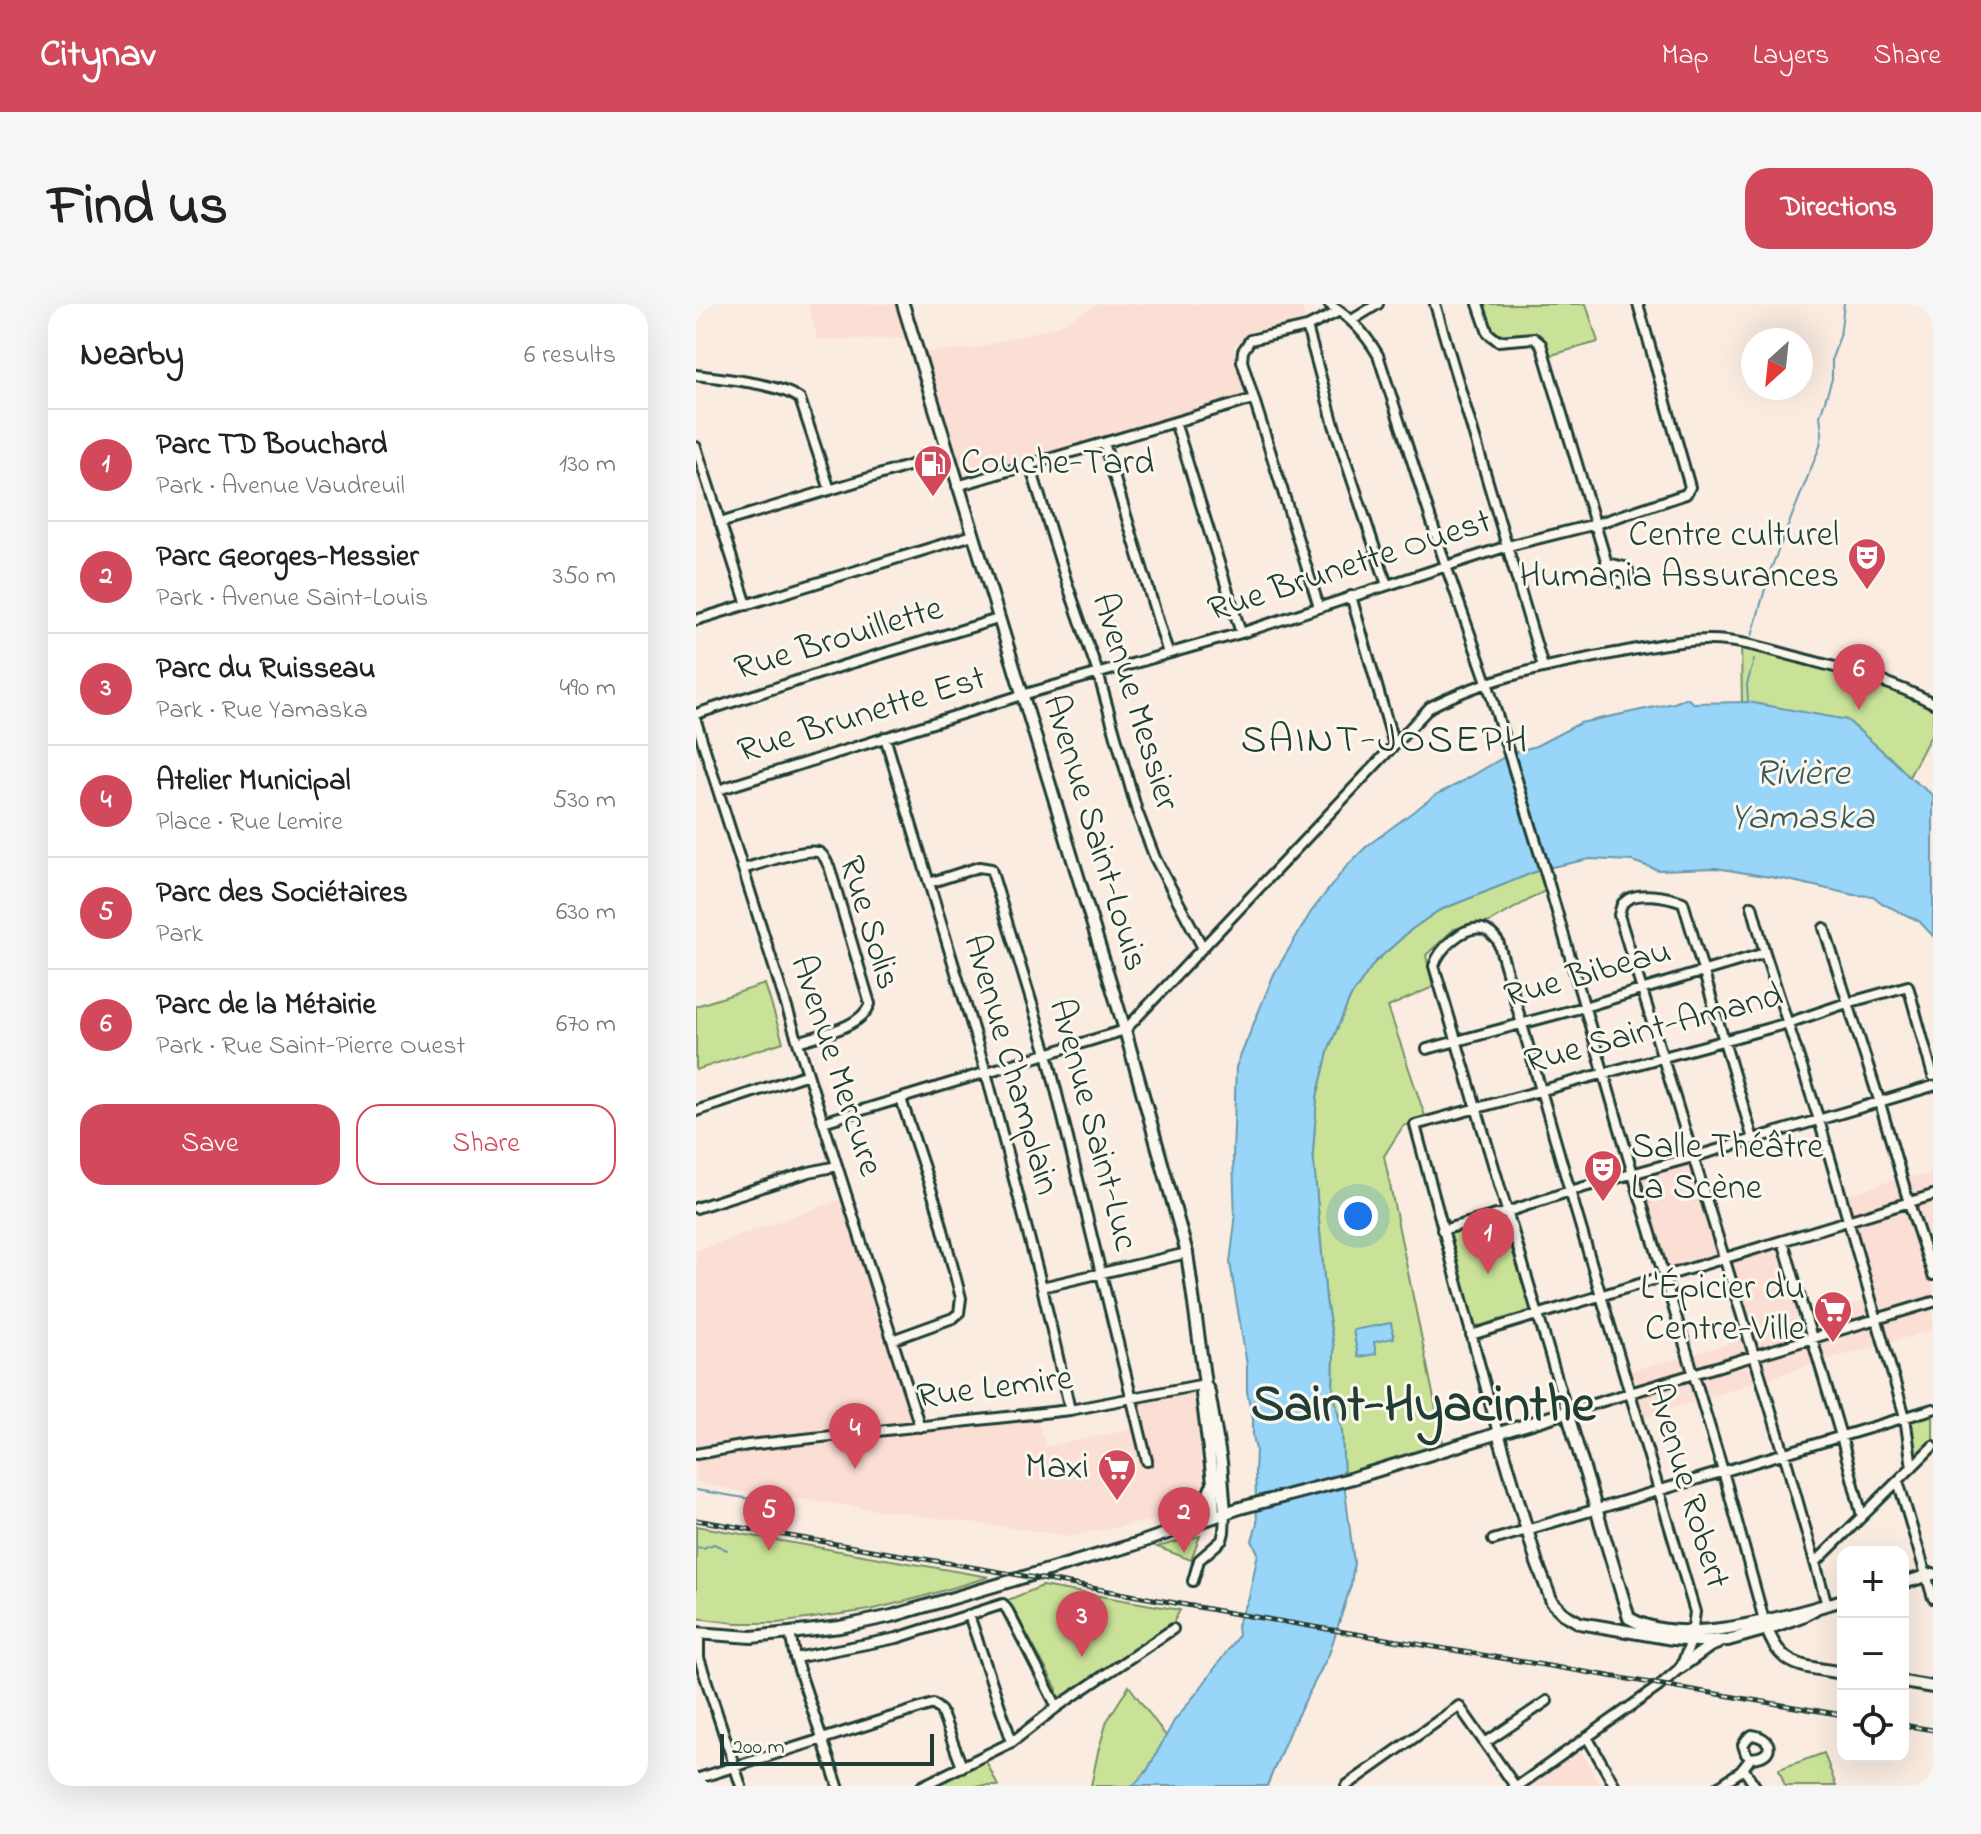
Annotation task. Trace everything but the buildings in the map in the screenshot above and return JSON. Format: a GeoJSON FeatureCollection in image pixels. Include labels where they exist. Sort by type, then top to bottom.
{"type":"FeatureCollection","features":[{"type":"Feature","properties":{"kind":"main road","name":"Avenue Saint-Louis"},"geometry":{"type":"LineString","coordinates":[[903,304],[1125,1030],[1187,1253],[1205,1384],[1221,1462],[1219,1515]]}},
{"type":"Feature","properties":{"kind":"main road","name":"Avenue Saint-Louis"},"geometry":{"type":"LineString","coordinates":[[1205,1384],[1202,1394],[1219,1515]]}},
{"type":"Feature","properties":{"kind":"main road"},"geometry":{"type":"LineString","coordinates":[[698,1634],[752,1637],[840,1627],[892,1616],[1567,1412],[1629,1618],[1640,1625],[1728,1640]]}},
{"type":"Feature","properties":{"kind":"main road"},"geometry":{"type":"LineString","coordinates":[[1498,1433],[1552,1602],[1580,1623],[1673,1639],[1766,1625],[1802,1616],[1837,1602]]}},
{"type":"Feature","properties":{"kind":"main road"},"geometry":{"type":"LineString","coordinates":[[1136,1544],[1194,1517],[1207,1500],[1213,1482]]}},
{"type":"Feature","properties":{"kind":"main road"},"geometry":{"type":"LineString","coordinates":[[1909,1581],[1930,1575]]}},
{"type":"Feature","properties":{"kind":"main road"},"geometry":{"type":"LineString","coordinates":[[1619,1630],[1629,1618]]}},
{"type":"Feature","properties":{"kind":"main road"},"geometry":{"type":"LineString","coordinates":[[1681,1667],[1710,1646],[1766,1625]]}},
{"type":"Feature","properties":{"kind":"main road"},"geometry":{"type":"LineString","coordinates":[[1766,1625],[1773,1645],[1785,1659],[1837,1672]]}},
{"type":"Feature","properties":{"kind":"main road"},"geometry":{"type":"LineString","coordinates":[[1909,1683],[1933,1687]]}},
{"type":"Feature","properties":{"kind":"street"},"geometry":{"type":"LineString","coordinates":[[1329,304],[1366,334],[1378,355],[1487,682],[1723,1471],[1766,1625]]}},
{"type":"Feature","properties":{"kind":"street"},"geometry":{"type":"LineString","coordinates":[[1352,320],[1378,304]]}},
{"type":"Feature","properties":{"kind":"street"},"geometry":{"type":"LineString","coordinates":[[1435,304],[1543,667]]}},
{"type":"Feature","properties":{"kind":"street"},"geometry":{"type":"LineString","coordinates":[[1478,304],[1488,333],[1498,341],[1534,338],[1541,344],[1606,563]]}},
{"type":"Feature","properties":{"kind":"street","name":"Rue Brunette Ouest"},"geometry":{"type":"LineString","coordinates":[[1022,695],[1241,633],[1508,546],[1596,524],[1686,494],[1690,487],[1638,304]]}},
{"type":"Feature","properties":{"kind":"street"},"geometry":{"type":"LineString","coordinates":[[1319,607],[1242,361],[1243,351],[1250,340],[1307,327],[1340,311]]}},
{"type":"Feature","properties":{"kind":"street"},"geometry":{"type":"LineString","coordinates":[[1307,327],[1334,425],[1387,585]]}},
{"type":"Feature","properties":{"kind":"street"},"geometry":{"type":"LineString","coordinates":[[696,375],[745,381],[793,394],[800,399],[830,490]]}},
{"type":"Feature","properties":{"kind":"street"},"geometry":{"type":"LineString","coordinates":[[957,486],[1253,399]]}},
{"type":"Feature","properties":{"kind":"street"},"geometry":{"type":"LineString","coordinates":[[1175,422],[1241,633]]}},
{"type":"Feature","properties":{"kind":"street"},"geometry":{"type":"LineString","coordinates":[[1104,443],[1168,653]]}},
{"type":"Feature","properties":{"kind":"street"},"geometry":{"type":"LineString","coordinates":[[696,447],[747,605]]}},
{"type":"Feature","properties":{"kind":"street"},"geometry":{"type":"LineString","coordinates":[[720,523],[948,454]]}},
{"type":"Feature","properties":{"kind":"street","name":"Avenue Messier"},"geometry":{"type":"LineString","coordinates":[[1030,465],[1098,673],[1137,811],[1155,858],[1203,948]]}},
{"type":"Feature","properties":{"kind":"street"},"geometry":{"type":"LineString","coordinates":[[696,620],[973,535]]}},
{"type":"Feature","properties":{"kind":"street"},"geometry":{"type":"LineString","coordinates":[[1351,596],[1394,745]]}},
{"type":"Feature","properties":{"kind":"street","name":"Rue Brouillette"},"geometry":{"type":"LineString","coordinates":[[696,714],[998,619]]}},
{"type":"Feature","properties":{"kind":"street"},"geometry":{"type":"LineString","coordinates":[[823,1122],[1125,1030],[1430,707],[1456,693],[1543,667],[1642,648],[1706,640],[1753,645],[1853,672],[1933,703]]}},
{"type":"Feature","properties":{"kind":"street","name":"Rue Brunette Est"},"geometry":{"type":"LineString","coordinates":[[718,790],[1022,695]]}},
{"type":"Feature","properties":{"kind":"street","name":"Avenue Mercure"},"geometry":{"type":"LineString","coordinates":[[696,721],[920,1427]]}},
{"type":"Feature","properties":{"kind":"street","name":"Avenue Champlain"},"geometry":{"type":"LineString","coordinates":[[885,737],[986,1072],[1042,1287],[1070,1410]]}},
{"type":"Feature","properties":{"kind":"street","name":"Rue Solis"},"geometry":{"type":"LineString","coordinates":[[743,869],[799,852],[817,851],[823,855],[830,869],[870,1004],[857,1022],[798,1042]]}},
{"type":"Feature","properties":{"kind":"street","name":"Avenue Saint-Luc"},"geometry":{"type":"LineString","coordinates":[[929,883],[979,867],[991,869],[1047,1053],[1147,1461]]}},
{"type":"Feature","properties":{"kind":"street"},"geometry":{"type":"LineString","coordinates":[[1753,1139],[1683,902],[1666,896],[1629,898],[1622,904],[1619,915],[1755,1356],[1827,1605]]}},
{"type":"Feature","properties":{"kind":"street"},"geometry":{"type":"LineString","coordinates":[[1752,906],[1819,1120],[1905,1417],[1912,1467]]}},
{"type":"Feature","properties":{"kind":"street"},"geometry":{"type":"LineString","coordinates":[[1824,928],[1933,1275]]}},
{"type":"Feature","properties":{"kind":"street","name":"Avenue Robert"},"geometry":{"type":"LineString","coordinates":[[1457,1041],[1434,966],[1444,946],[1460,935],[1483,929],[1498,941],[1695,1612],[1692,1636]]}},
{"type":"Feature","properties":{"kind":"street","name":"Rue Bibeau"},"geometry":{"type":"LineString","coordinates":[[1427,1049],[1584,1007],[1765,953]]}},
{"type":"Feature","properties":{"kind":"street","name":"Rue Saint-Amand"},"geometry":{"type":"LineString","coordinates":[[1442,1230],[1415,1125],[1788,1023],[1908,986],[1933,1076]]}},
{"type":"Feature","properties":{"kind":"street"},"geometry":{"type":"LineString","coordinates":[[1457,1041],[1567,1412],[1933,1302]]}},
{"type":"Feature","properties":{"kind":"street"},"geometry":{"type":"LineString","coordinates":[[696,1111],[808,1074]]}},
{"type":"Feature","properties":{"kind":"street"},"geometry":{"type":"LineString","coordinates":[[1498,1433],[1442,1230],[1933,1086]]}},
{"type":"Feature","properties":{"kind":"street"},"geometry":{"type":"LineString","coordinates":[[892,1340],[953,1318],[959,1313],[961,1298],[937,1207],[901,1099]]}},
{"type":"Feature","properties":{"kind":"street"},"geometry":{"type":"LineString","coordinates":[[696,1208],[837,1166]]}},
{"type":"Feature","properties":{"kind":"street"},"geometry":{"type":"LineString","coordinates":[[1471,1335],[1933,1195]]}},
{"type":"Feature","properties":{"kind":"street"},"geometry":{"type":"LineString","coordinates":[[1783,1241],[1862,1516]]}},
{"type":"Feature","properties":{"kind":"street"},"geometry":{"type":"LineString","coordinates":[[1042,1287],[1187,1253]]}},
{"type":"Feature","properties":{"kind":"street","name":"Rue Lemire"},"geometry":{"type":"LineString","coordinates":[[696,1454],[748,1445],[1070,1410],[1205,1384]]}},
{"type":"Feature","properties":{"kind":"street"},"geometry":{"type":"LineString","coordinates":[[1493,1540],[1933,1409]]}},
{"type":"Feature","properties":{"kind":"street"},"geometry":{"type":"LineString","coordinates":[[1816,1562],[1933,1446]]}},
{"type":"Feature","properties":{"kind":"street"},"geometry":{"type":"LineString","coordinates":[[1898,1481],[1930,1575],[1933,1598]]}},
{"type":"Feature","properties":{"kind":"street","name":"Avenue Saint-Louis"},"geometry":{"type":"LineString","coordinates":[[1193,1581],[1199,1560],[1222,1540],[1224,1532],[1219,1515]]}},
{"type":"Feature","properties":{"kind":"street"},"geometry":{"type":"LineString","coordinates":[[795,1658],[897,1638],[1003,1604],[1057,1707]]}},
{"type":"Feature","properties":{"kind":"street"},"geometry":{"type":"LineString","coordinates":[[969,1615],[1012,1742]]}},
{"type":"Feature","properties":{"kind":"street"},"geometry":{"type":"LineString","coordinates":[[922,1786],[1012,1742],[1057,1707],[1173,1629]]}},
{"type":"Feature","properties":{"kind":"street"},"geometry":{"type":"LineString","coordinates":[[790,1633],[795,1658],[838,1786]]}},
{"type":"Feature","properties":{"kind":"street"},"geometry":{"type":"LineString","coordinates":[[698,1634],[699,1658],[741,1786]]}},
{"type":"Feature","properties":{"kind":"street"},"geometry":{"type":"LineString","coordinates":[[1346,1786],[1459,1706],[1517,1786],[1658,1687],[1681,1667],[1692,1636]]}},
{"type":"Feature","properties":{"kind":"street"},"geometry":{"type":"LineString","coordinates":[[1485,1743],[1547,1701]]}},
{"type":"Feature","properties":{"kind":"street"},"geometry":{"type":"LineString","coordinates":[[696,1779],[933,1704],[941,1711],[962,1767]]}},
{"type":"Feature","properties":{"kind":"street"},"geometry":{"type":"LineString","coordinates":[[1587,1737],[1615,1786]]}},
{"type":"Feature","properties":{"kind":"street"},"geometry":{"type":"LineString","coordinates":[[1719,1786],[1751,1758]]}},
{"type":"Feature","properties":{"kind":"street"},"geometry":{"type":"LineString","coordinates":[[1743,1768],[1755,1786]]}},
{"type":"Feature","properties":{"kind":"shaded area"},"geometry":{"type":"Polygon","coordinates":[[[808,304],[901,304],[912,338],[818,340],[808,304]]]}},
{"type":"Feature","properties":{"kind":"shaded area"},"geometry":{"type":"Polygon","coordinates":[[[1099,304],[1301,304],[1307,327],[1233,344],[1248,396],[957,486],[918,353],[972,349],[1058,326],[1099,304]]]}},
{"type":"Feature","properties":{"kind":"shaded area"},"geometry":{"type":"Polygon","coordinates":[[[1693,1157],[1724,1258],[1783,1241],[1806,1317],[1871,1299],[1841,1197],[1896,1179],[1933,1173],[1933,1330],[1819,1362],[1637,1420],[1625,1372],[1748,1337],[1724,1259],[1664,1277],[1633,1174],[1693,1157]]]}},
{"type":"Feature","properties":{"kind":"shaded area"},"geometry":{"type":"Polygon","coordinates":[[[845,1198],[918,1424],[1035,1413],[1046,1447],[1138,1428],[1131,1399],[1199,1385],[1209,1449],[1208,1486],[1181,1515],[1072,1536],[738,1491],[696,1482],[696,1251],[845,1198]]]}},
{"type":"Feature","properties":{"kind":"shaded area"},"geometry":{"type":"Polygon","coordinates":[[[1579,1748],[1601,1786],[1525,1786],[1579,1748]]]}},
{"type":"Feature","properties":{"kind":"green space"},"geometry":{"type":"Polygon","coordinates":[[[1477,304],[1586,304],[1598,342],[1544,357],[1536,333],[1490,342],[1477,304]]]}},
{"type":"Feature","properties":{"kind":"green space"},"geometry":{"type":"Polygon","coordinates":[[[1741,644],[1841,669],[1933,703],[1933,731],[1909,777],[1847,720],[1742,703],[1741,644]]]}},
{"type":"Feature","properties":{"kind":"green space"},"geometry":{"type":"Polygon","coordinates":[[[1542,869],[1548,889],[1490,922],[1454,929],[1426,955],[1433,987],[1388,1007],[1426,1119],[1403,1126],[1384,1156],[1445,1452],[1344,1482],[1342,1431],[1333,1391],[1334,1348],[1326,1300],[1313,1152],[1317,1097],[1329,1048],[1350,998],[1374,963],[1412,929],[1438,911],[1542,869]]]}},
{"type":"Feature","properties":{"kind":"green space"},"geometry":{"type":"Polygon","coordinates":[[[765,984],[783,1042],[696,1070],[696,1006],[765,984]]]}},
{"type":"Feature","properties":{"kind":"green space"},"geometry":{"type":"Polygon","coordinates":[[[1505,1211],[1537,1317],[1472,1337],[1439,1230],[1505,1211]]]}},
{"type":"Feature","properties":{"kind":"green space"},"geometry":{"type":"Polygon","coordinates":[[[1933,1413],[1933,1442],[1915,1460],[1909,1420],[1933,1413]]]}},
{"type":"Feature","properties":{"kind":"green space"},"geometry":{"type":"Polygon","coordinates":[[[696,1526],[989,1577],[870,1610],[778,1623],[736,1623],[696,1618],[696,1526]]]}},
{"type":"Feature","properties":{"kind":"green space"},"geometry":{"type":"Polygon","coordinates":[[[1200,1536],[1191,1560],[1157,1547],[1200,1536]]]}},
{"type":"Feature","properties":{"kind":"green space"},"geometry":{"type":"Polygon","coordinates":[[[1042,1586],[1180,1610],[1172,1625],[1057,1703],[1057,1689],[1008,1600],[1042,1586]]]}},
{"type":"Feature","properties":{"kind":"green space"},"geometry":{"type":"Polygon","coordinates":[[[1129,1686],[1166,1736],[1147,1771],[1133,1786],[1091,1786],[1107,1721],[1129,1686]]]}},
{"type":"Feature","properties":{"kind":"green space"},"geometry":{"type":"Polygon","coordinates":[[[1824,1753],[1836,1786],[1785,1786],[1779,1769],[1824,1753]]]}},
{"type":"Feature","properties":{"kind":"green space"},"geometry":{"type":"Polygon","coordinates":[[[986,1761],[998,1786],[932,1786],[986,1761]]]}},
{"type":"Feature","properties":{"kind":"water","name":"Rivière Yamaska"},"geometry":{"type":"Polygon","coordinates":[[[1687,698],[1693,703],[1748,702],[1847,720],[1933,795],[1933,936],[1919,921],[1873,896],[1716,868],[1658,870],[1632,861],[1590,859],[1542,869],[1438,911],[1412,929],[1374,963],[1350,998],[1329,1048],[1317,1097],[1313,1152],[1326,1300],[1334,1348],[1333,1391],[1342,1431],[1344,1482],[1354,1563],[1351,1585],[1329,1654],[1290,1730],[1267,1786],[1133,1786],[1147,1771],[1174,1721],[1238,1636],[1237,1625],[1249,1598],[1258,1553],[1252,1541],[1257,1523],[1256,1450],[1247,1392],[1247,1365],[1230,1263],[1235,1222],[1233,1156],[1236,1067],[1274,974],[1311,912],[1346,867],[1367,846],[1437,794],[1511,753],[1536,746],[1580,723],[1687,698]]]}},
{"type":"Feature","properties":{"kind":"water"},"geometry":{"type":"Polygon","coordinates":[[[1391,1323],[1394,1338],[1374,1342],[1376,1354],[1358,1357],[1353,1330],[1391,1323]]]}},
{"type":"Feature","properties":{"kind":"waterway"},"geometry":{"type":"LineString","coordinates":[[1752,636],[1770,571],[1820,446],[1820,416],[1832,379],[1832,358],[1840,336],[1844,304]]}},
{"type":"Feature","properties":{"kind":"waterway"},"geometry":{"type":"LineString","coordinates":[[1748,702],[1747,684],[1754,660]]}},
{"type":"Feature","properties":{"kind":"waterway"},"geometry":{"type":"LineString","coordinates":[[696,1490],[757,1500]]}},
{"type":"Feature","properties":{"kind":"waterway"},"geometry":{"type":"LineString","coordinates":[[696,1547],[714,1544],[727,1550]]}},
{"type":"Feature","properties":{"kind":"railway"},"geometry":{"type":"LineString","coordinates":[[696,1520],[1837,1714]]}},
{"type":"Feature","properties":{"kind":"railway"},"geometry":{"type":"LineString","coordinates":[[1909,1726],[1933,1730]]}},
{"type":"Feature","properties":{"kind":"place","name":"Couche-Tard"},"geometry":{"type":"Point","coordinates":[933,498]}},
{"type":"Feature","properties":{"kind":"place","name":"Centre culturel Humania Assurances"},"geometry":{"type":"Point","coordinates":[1867,591]}},
{"type":"Feature","properties":{"kind":"place","name":"Parc de la Métairie"},"geometry":{"type":"Point","coordinates":[1859,710]}},
{"type":"Feature","properties":{"kind":"place","name":"Salle Théâtre La Scène"},"geometry":{"type":"Point","coordinates":[1603,1203]}},
{"type":"Feature","properties":{"kind":"place","name":"Parc TD Bouchard"},"geometry":{"type":"Point","coordinates":[1488,1274]}},
{"type":"Feature","properties":{"kind":"place","name":"L'Épicier du Centre-Ville"},"geometry":{"type":"Point","coordinates":[1833,1344]}},
{"type":"Feature","properties":{"kind":"place","name":"Atelier Municipal"},"geometry":{"type":"Point","coordinates":[855,1469]}},
{"type":"Feature","properties":{"kind":"place","name":"Maxi"},"geometry":{"type":"Point","coordinates":[1117,1502]}},
{"type":"Feature","properties":{"kind":"place","name":"Parc des Sociétaires"},"geometry":{"type":"Point","coordinates":[769,1551]}},
{"type":"Feature","properties":{"kind":"place","name":"Parc Georges-Messier"},"geometry":{"type":"Point","coordinates":[1184,1553]}},
{"type":"Feature","properties":{"kind":"place","name":"Parc du Ruisseau"},"geometry":{"type":"Point","coordinates":[1082,1657]}},
{"type":"Feature","properties":{"kind":"district","name":"SAINT-JOSEPH"},"geometry":{"type":"Point","coordinates":[1385,741]}},
{"type":"Feature","properties":{"kind":"district","name":"Saint-Hyacinthe"},"geometry":{"type":"Point","coordinates":[1423,1407]}}]}
